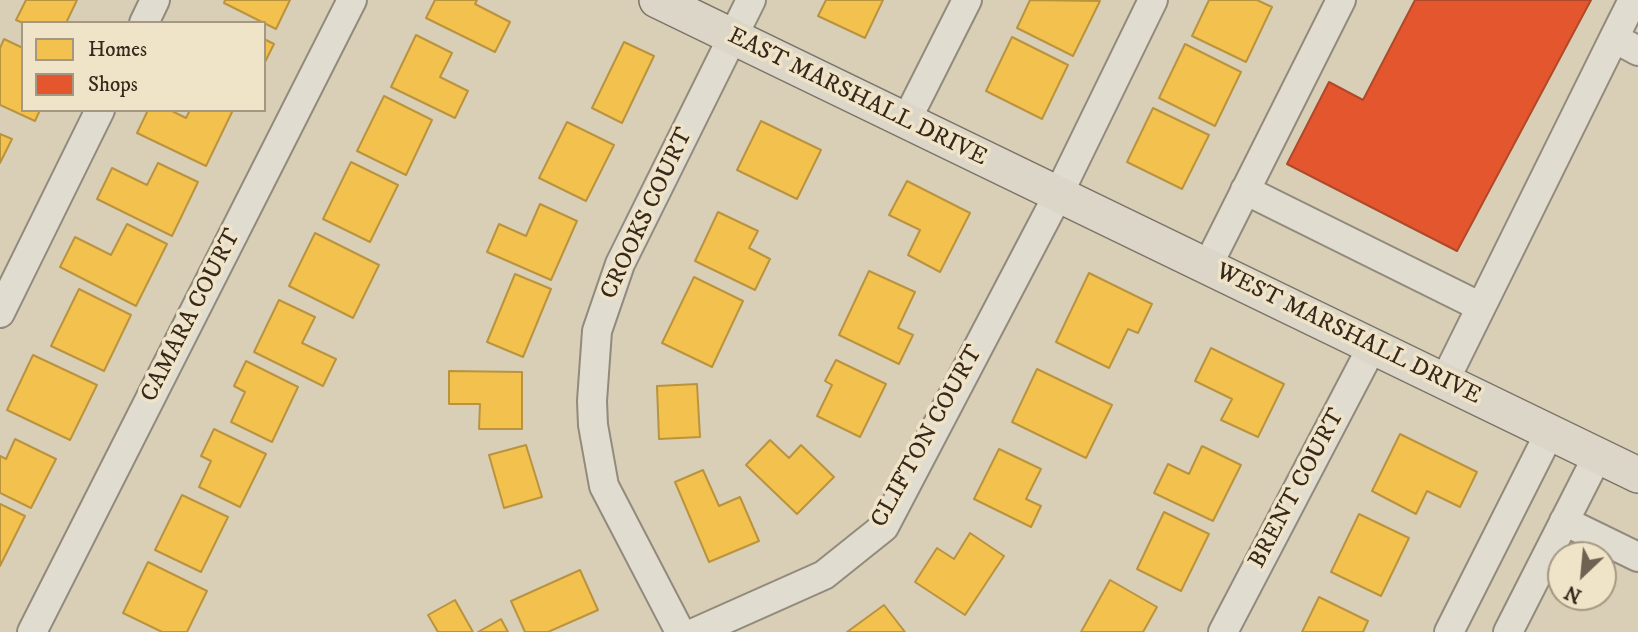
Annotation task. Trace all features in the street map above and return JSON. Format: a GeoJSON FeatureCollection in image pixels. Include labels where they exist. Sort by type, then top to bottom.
{"type":"FeatureCollection","features":[{"type":"Feature","properties":{"kind":"main road","name":"EAST MARSHALL DRIVE"},"geometry":{"type":"LineString","coordinates":[[657,0],[1058,195]]}},
{"type":"Feature","properties":{"kind":"main road","name":"WEST MARSHALL DRIVE"},"geometry":{"type":"LineString","coordinates":[[1058,195],[1638,475]]}},
{"type":"Feature","properties":{"kind":"street"},"geometry":{"type":"LineString","coordinates":[[145,21],[155,0]]}},
{"type":"Feature","properties":{"kind":"street","name":"CAMARA COURT"},"geometry":{"type":"LineString","coordinates":[[32,632],[352,0]]}},
{"type":"Feature","properties":{"kind":"street","name":"CROOKS COURT"},"geometry":{"type":"LineString","coordinates":[[680,632],[604,486],[593,425],[597,331],[620,264],[751,0]]}},
{"type":"Feature","properties":{"kind":"street"},"geometry":{"type":"LineString","coordinates":[[906,121],[967,0]]}},
{"type":"Feature","properties":{"kind":"street","name":"CLIFTON COURT"},"geometry":{"type":"LineString","coordinates":[[696,632],[824,575],[884,527],[1058,195],[1153,0]]}},
{"type":"Feature","properties":{"kind":"street"},"geometry":{"type":"LineString","coordinates":[[1207,267],[1340,0]]}},
{"type":"Feature","properties":{"kind":"street"},"geometry":{"type":"LineString","coordinates":[[1444,382],[1481,307],[1626,45],[1633,0]]}},
{"type":"Feature","properties":{"kind":"street"},"geometry":{"type":"LineString","coordinates":[[0,313],[99,112]]}},
{"type":"Feature","properties":{"kind":"street"},"geometry":{"type":"LineString","coordinates":[[1245,190],[1481,307]]}},
{"type":"Feature","properties":{"kind":"street","name":"BRENT COURT"},"geometry":{"type":"LineString","coordinates":[[1223,632],[1373,347]]}},
{"type":"Feature","properties":{"kind":"street"},"geometry":{"type":"LineString","coordinates":[[1449,632],[1550,432]]}},
{"type":"Feature","properties":{"kind":"street"},"geometry":{"type":"LineString","coordinates":[[1508,632],[1598,455]]}},
{"type":"Feature","properties":{"kind":"street"},"geometry":{"type":"LineString","coordinates":[[1564,521],[1638,557]]}},
{"type":"Feature","properties":{"kind":"building: Homes"},"geometry":{"type":"Polygon","coordinates":[[[26,0],[77,0],[67,21],[16,20],[26,0]]]}},
{"type":"Feature","properties":{"kind":"building: Homes"},"geometry":{"type":"Polygon","coordinates":[[[225,0],[290,0],[276,29],[266,24],[266,21],[260,21],[224,3],[225,0]]]}},
{"type":"Feature","properties":{"kind":"building: Homes"},"geometry":{"type":"Polygon","coordinates":[[[435,0],[477,0],[475,4],[510,22],[495,52],[426,18],[435,0]]]}},
{"type":"Feature","properties":{"kind":"building: Homes"},"geometry":{"type":"Polygon","coordinates":[[[826,0],[883,0],[865,38],[818,16],[826,0]]]}},
{"type":"Feature","properties":{"kind":"building: Homes"},"geometry":{"type":"Polygon","coordinates":[[[1030,0],[1100,1],[1073,56],[1017,28],[1030,0]]]}},
{"type":"Feature","properties":{"kind":"building: Homes"},"geometry":{"type":"Polygon","coordinates":[[[1209,0],[1257,0],[1272,7],[1246,62],[1192,36],[1209,0]]]}},
{"type":"Feature","properties":{"kind":"building: Homes"},"geometry":{"type":"Polygon","coordinates":[[[416,35],[452,53],[440,77],[468,91],[455,118],[391,87],[416,35]]]}},
{"type":"Feature","properties":{"kind":"building: Homes"},"geometry":{"type":"Polygon","coordinates":[[[1012,37],[1068,65],[1042,119],[986,91],[1012,37]]]}},
{"type":"Feature","properties":{"kind":"building: Homes"},"geometry":{"type":"Polygon","coordinates":[[[4,39],[21,47],[21,112],[39,112],[35,121],[0,105],[0,48],[4,39]]]}},
{"type":"Feature","properties":{"kind":"building: Homes"},"geometry":{"type":"Polygon","coordinates":[[[266,40],[274,44],[266,60],[266,40]]]}},
{"type":"Feature","properties":{"kind":"building: Homes"},"geometry":{"type":"Polygon","coordinates":[[[624,42],[654,56],[622,123],[592,108],[624,42]]]}},
{"type":"Feature","properties":{"kind":"building: Homes"},"geometry":{"type":"Polygon","coordinates":[[[1185,44],[1241,72],[1215,126],[1159,98],[1185,44]]]}},
{"type":"Feature","properties":{"kind":"building: Homes"},"geometry":{"type":"Polygon","coordinates":[[[384,96],[432,120],[406,175],[357,151],[384,96]]]}},
{"type":"Feature","properties":{"kind":"building: Homes"},"geometry":{"type":"Polygon","coordinates":[[[1153,108],[1209,135],[1182,189],[1127,162],[1153,108]]]}},
{"type":"Feature","properties":{"kind":"building: Homes"},"geometry":{"type":"Polygon","coordinates":[[[147,112],[174,112],[186,118],[189,112],[232,112],[206,166],[137,133],[147,112]]]}},
{"type":"Feature","properties":{"kind":"building: Homes"},"geometry":{"type":"Polygon","coordinates":[[[761,121],[821,150],[797,199],[737,170],[761,121]]]}},
{"type":"Feature","properties":{"kind":"building: Homes"},"geometry":{"type":"Polygon","coordinates":[[[567,122],[614,145],[586,201],[539,178],[567,122]]]}},
{"type":"Feature","properties":{"kind":"building: Homes"},"geometry":{"type":"Polygon","coordinates":[[[0,134],[12,139],[0,163],[0,134]]]}},
{"type":"Feature","properties":{"kind":"building: Homes"},"geometry":{"type":"Polygon","coordinates":[[[351,162],[398,185],[370,242],[323,219],[351,162]]]}},
{"type":"Feature","properties":{"kind":"building: Homes"},"geometry":{"type":"Polygon","coordinates":[[[158,163],[198,182],[172,236],[97,199],[112,168],[147,185],[158,163]]]}},
{"type":"Feature","properties":{"kind":"building: Homes"},"geometry":{"type":"Polygon","coordinates":[[[907,181],[970,213],[940,272],[908,255],[920,230],[889,215],[907,181]]]}},
{"type":"Feature","properties":{"kind":"building: Homes"},"geometry":{"type":"Polygon","coordinates":[[[540,204],[577,221],[551,280],[487,252],[499,224],[526,236],[540,204]]]}},
{"type":"Feature","properties":{"kind":"building: Homes"},"geometry":{"type":"Polygon","coordinates":[[[718,212],[758,231],[749,248],[770,259],[755,290],[695,261],[718,212]]]}},
{"type":"Feature","properties":{"kind":"building: Homes"},"geometry":{"type":"Polygon","coordinates":[[[127,224],[167,244],[136,306],[60,267],[75,237],[111,255],[127,224]]]}},
{"type":"Feature","properties":{"kind":"building: Homes"},"geometry":{"type":"Polygon","coordinates":[[[315,233],[379,265],[353,318],[289,286],[315,233]]]}},
{"type":"Feature","properties":{"kind":"building: Homes"},"geometry":{"type":"Polygon","coordinates":[[[869,271],[915,292],[898,328],[913,335],[899,364],[839,335],[869,271]]]}},
{"type":"Feature","properties":{"kind":"building: Homes"},"geometry":{"type":"Polygon","coordinates":[[[1089,273],[1152,304],[1138,333],[1128,329],[1109,368],[1056,342],[1089,273]]]}},
{"type":"Feature","properties":{"kind":"building: Homes"},"geometry":{"type":"Polygon","coordinates":[[[515,274],[551,289],[523,357],[487,342],[515,274]]]}},
{"type":"Feature","properties":{"kind":"building: Homes"},"geometry":{"type":"Polygon","coordinates":[[[694,277],[743,301],[712,367],[662,343],[694,277]]]}},
{"type":"Feature","properties":{"kind":"building: Homes"},"geometry":{"type":"Polygon","coordinates":[[[79,289],[131,315],[104,371],[51,346],[79,289]]]}},
{"type":"Feature","properties":{"kind":"building: Homes"},"geometry":{"type":"Polygon","coordinates":[[[279,300],[315,317],[302,343],[336,359],[323,386],[254,352],[279,300]]]}},
{"type":"Feature","properties":{"kind":"building: Homes"},"geometry":{"type":"Polygon","coordinates":[[[1211,348],[1284,384],[1258,437],[1221,420],[1232,399],[1195,381],[1211,348]]]}},
{"type":"Feature","properties":{"kind":"building: Homes"},"geometry":{"type":"Polygon","coordinates":[[[33,355],[97,385],[70,440],[7,410],[33,355]]]}},
{"type":"Feature","properties":{"kind":"building: Homes"},"geometry":{"type":"Polygon","coordinates":[[[836,360],[886,384],[860,437],[817,416],[832,385],[825,381],[836,360]]]}},
{"type":"Feature","properties":{"kind":"building: Homes"},"geometry":{"type":"Polygon","coordinates":[[[246,361],[298,387],[272,442],[231,422],[245,392],[234,386],[246,361]]]}},
{"type":"Feature","properties":{"kind":"building: Homes"},"geometry":{"type":"Polygon","coordinates":[[[1037,369],[1112,405],[1086,458],[1012,422],[1037,369]]]}},
{"type":"Feature","properties":{"kind":"building: Homes"},"geometry":{"type":"Polygon","coordinates":[[[449,371],[522,372],[522,429],[479,429],[480,404],[449,404],[449,371]]]}},
{"type":"Feature","properties":{"kind":"building: Homes"},"geometry":{"type":"Polygon","coordinates":[[[697,384],[700,437],[659,439],[657,386],[697,384]]]}},
{"type":"Feature","properties":{"kind":"building: Homes"},"geometry":{"type":"Polygon","coordinates":[[[214,429],[266,454],[240,507],[199,487],[211,461],[201,456],[214,429]]]}},
{"type":"Feature","properties":{"kind":"building: Homes"},"geometry":{"type":"Polygon","coordinates":[[[1400,434],[1477,472],[1460,507],[1427,491],[1416,514],[1372,491],[1400,434]]]}},
{"type":"Feature","properties":{"kind":"building: Homes"},"geometry":{"type":"Polygon","coordinates":[[[15,439],[56,459],[31,508],[0,493],[0,456],[6,459],[15,439]]]}},
{"type":"Feature","properties":{"kind":"building: Homes"},"geometry":{"type":"Polygon","coordinates":[[[770,440],[789,458],[801,445],[834,477],[797,514],[746,465],[770,440]]]}},
{"type":"Feature","properties":{"kind":"building: Homes"},"geometry":{"type":"Polygon","coordinates":[[[526,445],[542,497],[504,508],[489,455],[526,445]]]}},
{"type":"Feature","properties":{"kind":"building: Homes"},"geometry":{"type":"Polygon","coordinates":[[[1202,446],[1241,465],[1213,521],[1154,493],[1168,464],[1189,474],[1202,446]]]}},
{"type":"Feature","properties":{"kind":"building: Homes"},"geometry":{"type":"Polygon","coordinates":[[[999,449],[1041,469],[1026,499],[1041,506],[1031,527],[974,499],[999,449]]]}},
{"type":"Feature","properties":{"kind":"building: Homes"},"geometry":{"type":"Polygon","coordinates":[[[703,470],[719,506],[740,497],[759,541],[709,562],[675,482],[703,470]]]}},
{"type":"Feature","properties":{"kind":"building: Homes"},"geometry":{"type":"Polygon","coordinates":[[[182,495],[228,517],[201,572],[155,550],[182,495]]]}},
{"type":"Feature","properties":{"kind":"building: Homes"},"geometry":{"type":"Polygon","coordinates":[[[0,504],[25,516],[0,566],[0,504]]]}},
{"type":"Feature","properties":{"kind":"building: Homes"},"geometry":{"type":"Polygon","coordinates":[[[1164,512],[1209,534],[1181,591],[1137,569],[1164,512]]]}},
{"type":"Feature","properties":{"kind":"building: Homes"},"geometry":{"type":"Polygon","coordinates":[[[1359,514],[1409,538],[1381,596],[1331,572],[1359,514]]]}},
{"type":"Feature","properties":{"kind":"building: Homes"},"geometry":{"type":"Polygon","coordinates":[[[970,533],[1004,556],[965,615],[915,582],[937,548],[954,559],[970,533]]]}},
{"type":"Feature","properties":{"kind":"building: Homes"},"geometry":{"type":"Polygon","coordinates":[[[148,562],[207,591],[187,632],[162,632],[123,613],[148,562]]]}},
{"type":"Feature","properties":{"kind":"building: Homes"},"geometry":{"type":"Polygon","coordinates":[[[580,570],[598,610],[548,632],[525,632],[511,601],[580,570]]]}},
{"type":"Feature","properties":{"kind":"building: Homes"},"geometry":{"type":"Polygon","coordinates":[[[1110,580],[1157,607],[1143,632],[1081,632],[1110,580]]]}},
{"type":"Feature","properties":{"kind":"building: Homes"},"geometry":{"type":"Polygon","coordinates":[[[1319,597],[1368,621],[1363,632],[1302,632],[1319,597]]]}},
{"type":"Feature","properties":{"kind":"building: Homes"},"geometry":{"type":"Polygon","coordinates":[[[455,600],[473,632],[438,632],[428,615],[455,600]]]}},
{"type":"Feature","properties":{"kind":"building: Homes"},"geometry":{"type":"Polygon","coordinates":[[[884,605],[905,632],[847,632],[884,605]]]}},
{"type":"Feature","properties":{"kind":"building: Homes"},"geometry":{"type":"Polygon","coordinates":[[[501,619],[508,632],[478,632],[501,619]]]}},
{"type":"Feature","properties":{"kind":"building: Shops"},"geometry":{"type":"Polygon","coordinates":[[[1415,0],[1591,0],[1457,251],[1287,164],[1329,82],[1363,100],[1415,0]]]}}]}
